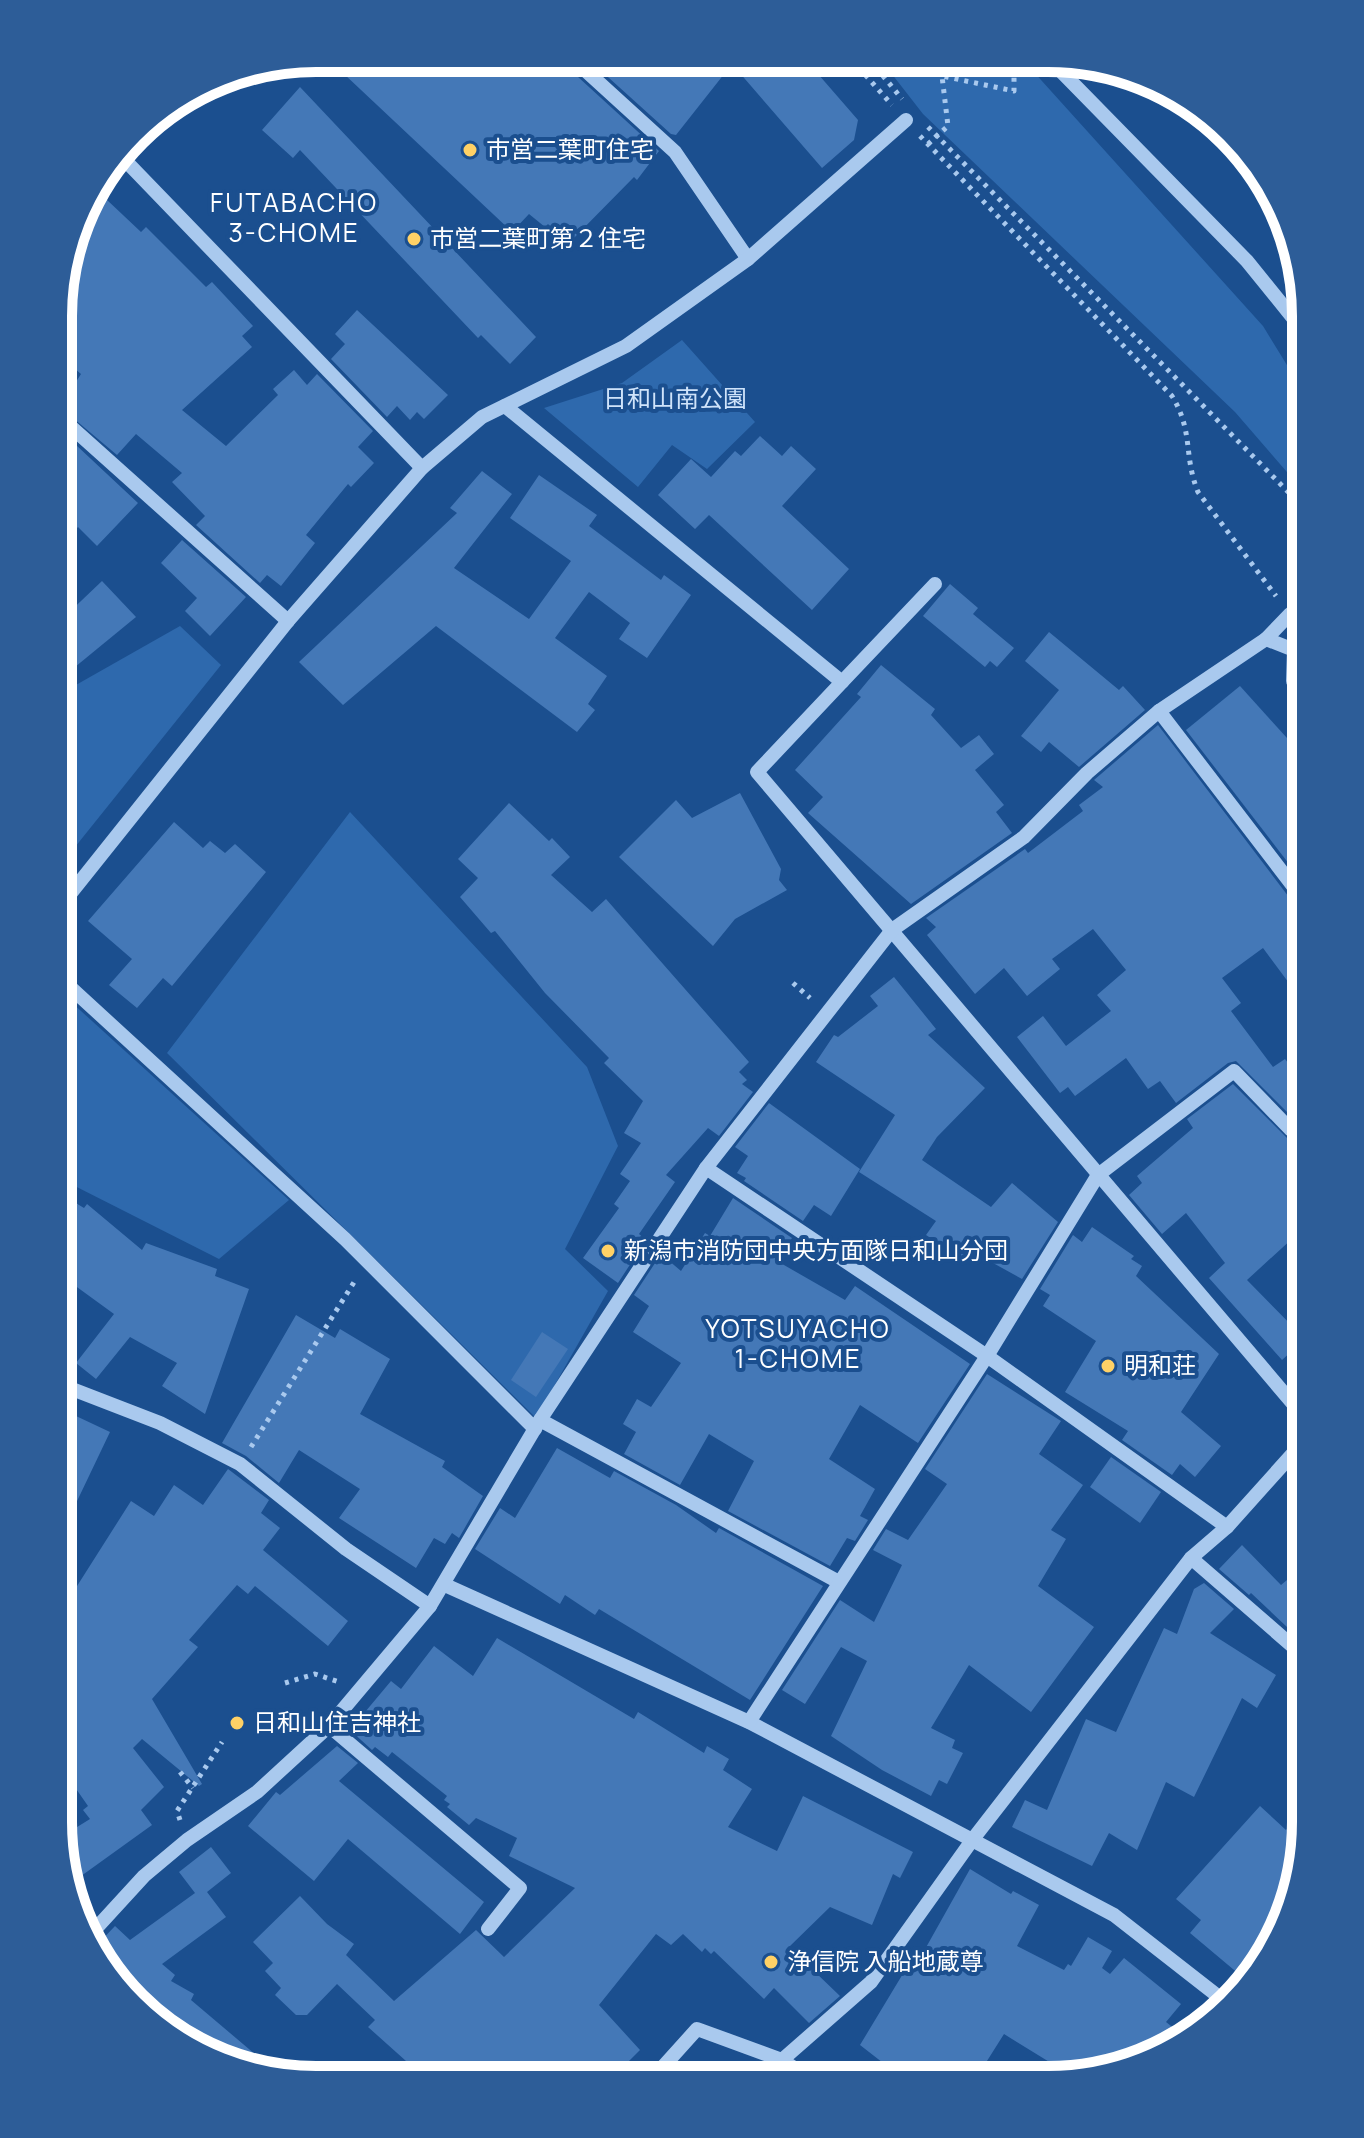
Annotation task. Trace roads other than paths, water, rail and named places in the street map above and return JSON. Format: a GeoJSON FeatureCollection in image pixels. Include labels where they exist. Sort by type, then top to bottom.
{"type":"FeatureCollection","features":[{"type":"Feature","properties":{"kind":"street"},"geometry":{"type":"LineString","coordinates":[[587,72],[675,152],[748,259]]}},
{"type":"Feature","properties":{"kind":"street"},"geometry":{"type":"LineString","coordinates":[[1063,73],[1247,261],[1292,317]]}},
{"type":"Feature","properties":{"kind":"street"},"geometry":{"type":"LineString","coordinates":[[72,892],[288,621],[422,468],[482,417],[626,346],[748,259],[914,120]]}},
{"type":"Feature","properties":{"kind":"street"},"geometry":{"type":"LineString","coordinates":[[127,162],[422,468]]}},
{"type":"Feature","properties":{"kind":"street"},"geometry":{"type":"LineString","coordinates":[[505,406],[842,682]]}},
{"type":"Feature","properties":{"kind":"street"},"geometry":{"type":"LineString","coordinates":[[72,428],[288,621]]}},
{"type":"Feature","properties":{"kind":"street"},"geometry":{"type":"LineString","coordinates":[[935,584],[757,772],[1291,1402]]}},
{"type":"Feature","properties":{"kind":"street"},"geometry":{"type":"LineString","coordinates":[[97,1927],[144,1876],[187,1840],[257,1792],[329,1726],[430,1606],[537,1425],[706,1168],[892,930],[1024,837],[1087,773],[1159,711],[1266,639],[1290,614]]}},
{"type":"Feature","properties":{"kind":"street"},"geometry":{"type":"LineString","coordinates":[[1266,639],[1292,649]]}},
{"type":"Feature","properties":{"kind":"street"},"geometry":{"type":"LineString","coordinates":[[1159,711],[1292,884]]}},
{"type":"Feature","properties":{"kind":"street"},"geometry":{"type":"LineString","coordinates":[[72,988],[136,1044],[537,1425],[837,1581]]}},
{"type":"Feature","properties":{"kind":"street"},"geometry":{"type":"LineString","coordinates":[[749,1722],[837,1581],[987,1356],[1098,1175],[1234,1071],[1291,1130]]}},
{"type":"Feature","properties":{"kind":"street"},"geometry":{"type":"LineString","coordinates":[[706,1168],[987,1356],[1227,1527]]}},
{"type":"Feature","properties":{"kind":"street"},"geometry":{"type":"LineString","coordinates":[[72,1389],[160,1423],[240,1464],[279,1492],[346,1549],[430,1606]]}},
{"type":"Feature","properties":{"kind":"street"},"geometry":{"type":"LineString","coordinates":[[782,2060],[871,1982],[973,1839],[1191,1558],[1227,1527],[1291,1455]]}},
{"type":"Feature","properties":{"kind":"street"},"geometry":{"type":"LineString","coordinates":[[1191,1558],[1291,1645]]}},
{"type":"Feature","properties":{"kind":"street"},"geometry":{"type":"LineString","coordinates":[[445,1585],[749,1722],[973,1839],[1114,1915],[1218,1996]]}},
{"type":"Feature","properties":{"kind":"street"},"geometry":{"type":"LineString","coordinates":[[329,1726],[520,1888],[488,1929]]}},
{"type":"Feature","properties":{"kind":"street"},"geometry":{"type":"LineString","coordinates":[[664,2066],[697,2029],[791,2066]]}},
{"type":"Feature","properties":{"kind":"place","name":"市営二葉町住宅"},"geometry":{"type":"Point","coordinates":[470,150]}},
{"type":"Feature","properties":{"kind":"place","name":"市営二葉町第２住宅"},"geometry":{"type":"Point","coordinates":[414,239]}},
{"type":"Feature","properties":{"kind":"place","name":"新潟市消防団中央方面隊日和山分団"},"geometry":{"type":"Point","coordinates":[608,1251]}},
{"type":"Feature","properties":{"kind":"place","name":"明和荘"},"geometry":{"type":"Point","coordinates":[1108,1366]}},
{"type":"Feature","properties":{"kind":"place","name":"日和山住吉神社"},"geometry":{"type":"Point","coordinates":[237,1723]}},
{"type":"Feature","properties":{"kind":"place","name":"浄信院 入船地蔵尊"},"geometry":{"type":"Point","coordinates":[771,1962]}},
{"type":"Feature","properties":{"kind":"district","name":"FUTABACHO 3-CHOME"},"geometry":{"type":"Point","coordinates":[294,218]}},
{"type":"Feature","properties":{"kind":"district","name":"YOTSUYACHO 1-CHOME"},"geometry":{"type":"Point","coordinates":[798,1344]}},
{"type":"Feature","properties":{"kind":"park label","name":"日和山南公園"},"geometry":{"type":"Point","coordinates":[675,399]}}]}
